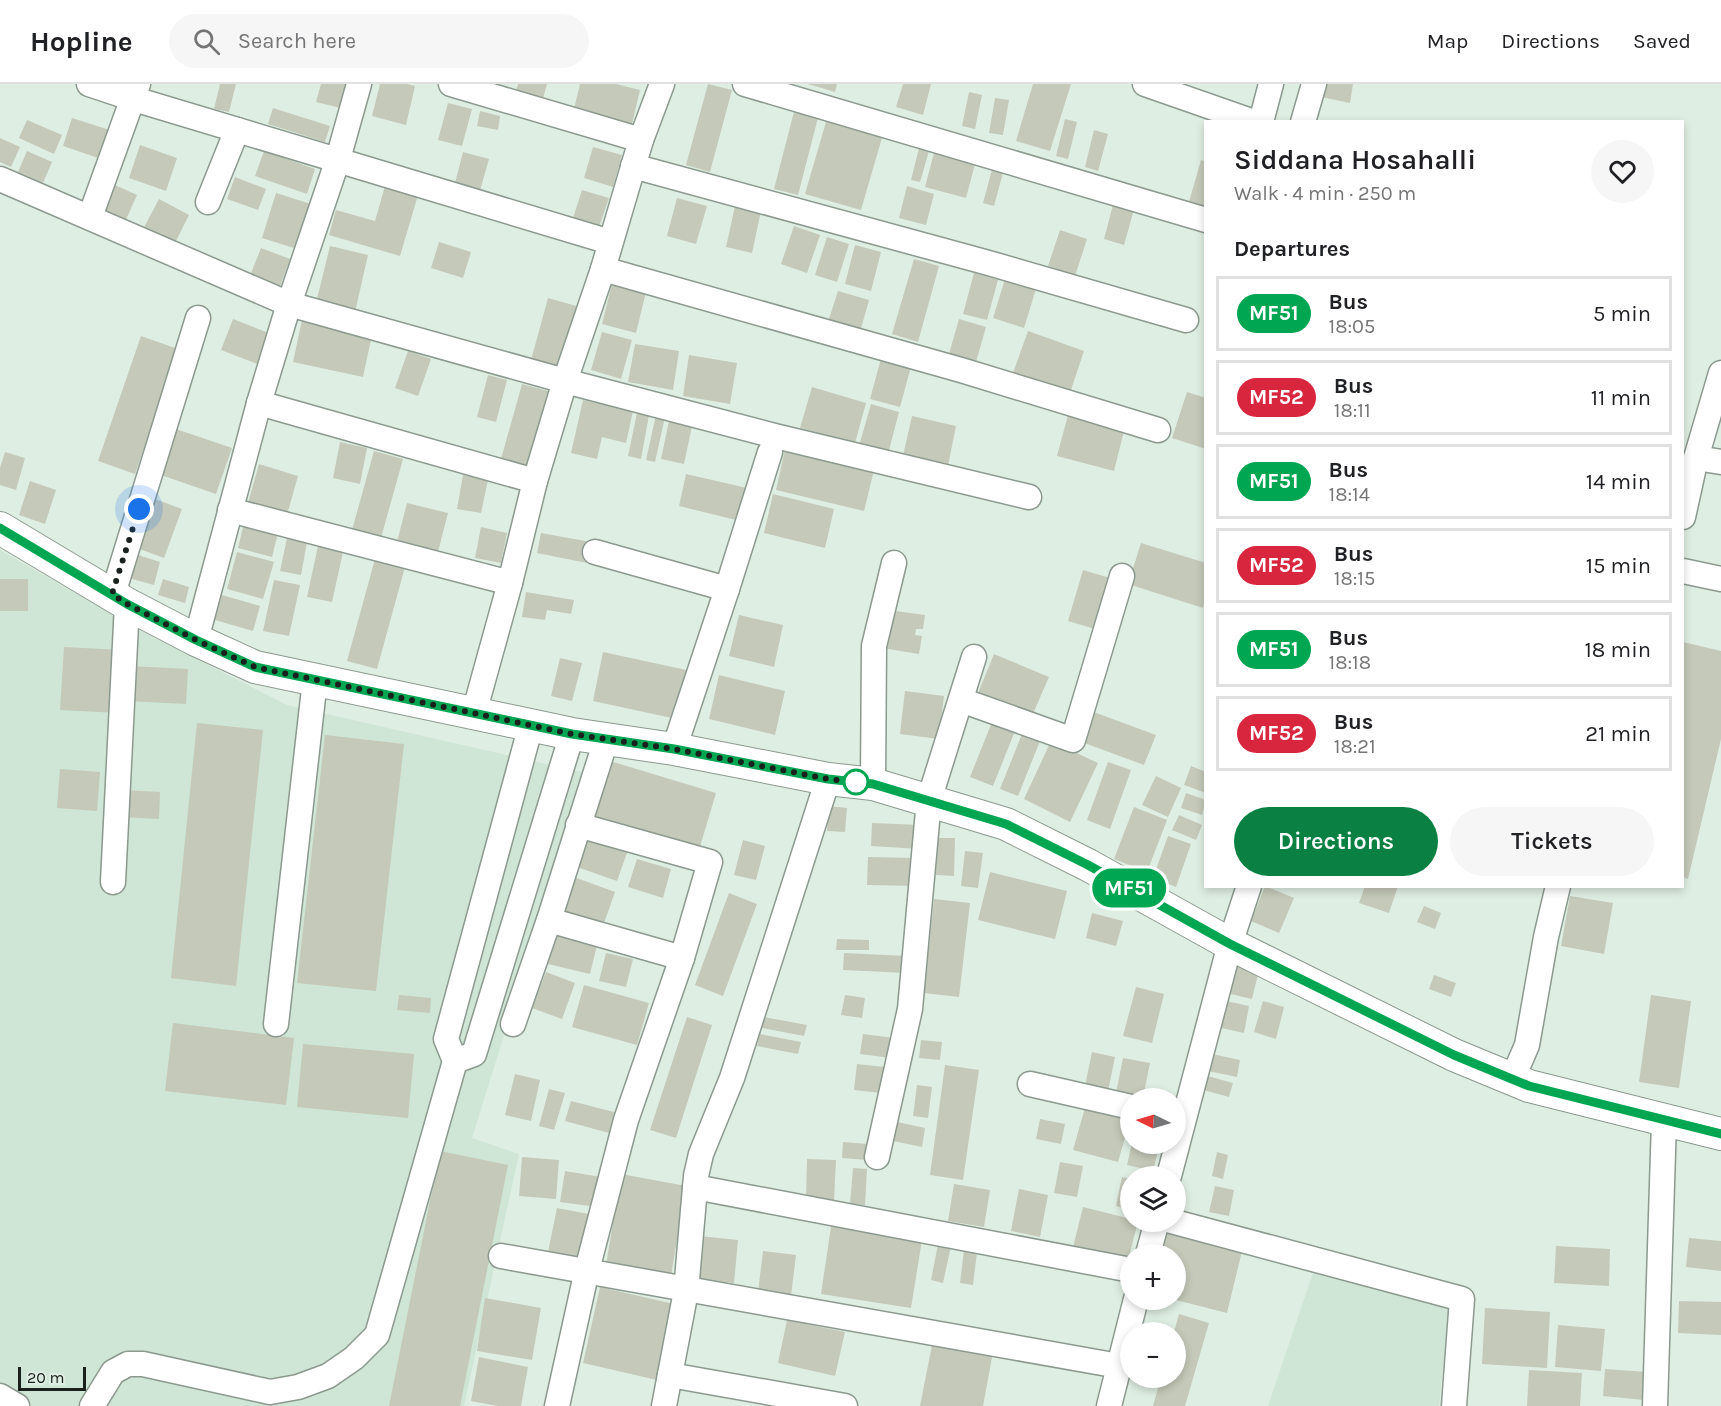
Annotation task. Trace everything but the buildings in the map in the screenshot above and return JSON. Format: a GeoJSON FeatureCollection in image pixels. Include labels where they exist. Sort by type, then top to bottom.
{"type":"FeatureCollection","features":[{"type":"Feature","properties":{"kind":"main road"},"geometry":{"type":"LineString","coordinates":[[0,528],[120,599],[196,640],[255,667],[572,734],[674,749],[828,779],[873,784],[1006,824],[1088,865],[1230,944],[1454,1055],[1529,1086],[1721,1134]]}},
{"type":"Feature","properties":{"kind":"street"},"geometry":{"type":"LineString","coordinates":[[89,84],[136,92],[237,130],[610,242]]}},
{"type":"Feature","properties":{"kind":"street"},"geometry":{"type":"LineString","coordinates":[[196,640],[259,403],[338,159],[359,84]]}},
{"type":"Feature","properties":{"kind":"street"},"geometry":{"type":"LineString","coordinates":[[451,84],[641,140]]}},
{"type":"Feature","properties":{"kind":"street"},"geometry":{"type":"LineString","coordinates":[[474,713],[535,481],[603,269],[641,140],[662,84]]}},
{"type":"Feature","properties":{"kind":"street"},"geometry":{"type":"LineString","coordinates":[[745,84],[1204,219]]}},
{"type":"Feature","properties":{"kind":"street"},"geometry":{"type":"LineString","coordinates":[[1146,84],[1248,120]]}},
{"type":"Feature","properties":{"kind":"street"},"geometry":{"type":"LineString","coordinates":[[1262,120],[1271,84]]}},
{"type":"Feature","properties":{"kind":"street"},"geometry":{"type":"LineString","coordinates":[[1304,120],[1314,84]]}},
{"type":"Feature","properties":{"kind":"street"},"geometry":{"type":"LineString","coordinates":[[90,217],[136,92]]}},
{"type":"Feature","properties":{"kind":"street"},"geometry":{"type":"LineString","coordinates":[[208,202],[237,130]]}},
{"type":"Feature","properties":{"kind":"street"},"geometry":{"type":"LineString","coordinates":[[633,166],[1186,320]]}},
{"type":"Feature","properties":{"kind":"street"},"geometry":{"type":"LineString","coordinates":[[0,179],[290,304],[566,381],[775,436],[1029,497]]}},
{"type":"Feature","properties":{"kind":"street"},"geometry":{"type":"LineString","coordinates":[[603,269],[961,370],[1158,430]]}},
{"type":"Feature","properties":{"kind":"street"},"geometry":{"type":"LineString","coordinates":[[113,882],[120,599],[198,318]]}},
{"type":"Feature","properties":{"kind":"street"},"geometry":{"type":"LineString","coordinates":[[1684,512],[1696,458],[1721,373]]}},
{"type":"Feature","properties":{"kind":"street"},"geometry":{"type":"LineString","coordinates":[[259,403],[535,481]]}},
{"type":"Feature","properties":{"kind":"street"},"geometry":{"type":"LineString","coordinates":[[674,749],[770,452]]}},
{"type":"Feature","properties":{"kind":"street"},"geometry":{"type":"LineString","coordinates":[[1696,458],[1721,462]]}},
{"type":"Feature","properties":{"kind":"street"},"geometry":{"type":"LineString","coordinates":[[230,510],[510,583]]}},
{"type":"Feature","properties":{"kind":"street"},"geometry":{"type":"LineString","coordinates":[[595,552],[727,589]]}},
{"type":"Feature","properties":{"kind":"street"},"geometry":{"type":"LineString","coordinates":[[873,784],[874,646],[894,563]]}},
{"type":"Feature","properties":{"kind":"street"},"geometry":{"type":"LineString","coordinates":[[1684,571],[1721,579]]}},
{"type":"Feature","properties":{"kind":"street"},"geometry":{"type":"LineString","coordinates":[[961,700],[1072,740],[1122,576]]}},
{"type":"Feature","properties":{"kind":"street"},"geometry":{"type":"LineString","coordinates":[[877,1157],[910,1009],[929,800],[974,657]]}},
{"type":"Feature","properties":{"kind":"street"},"geometry":{"type":"LineString","coordinates":[[276,1024],[315,680]]}},
{"type":"Feature","properties":{"kind":"street"},"geometry":{"type":"LineString","coordinates":[[92,1406],[113,1372],[128,1364],[143,1364],[270,1392],[298,1387],[328,1376],[354,1358],[377,1335],[455,1061],[446,1039],[531,725]]}},
{"type":"Feature","properties":{"kind":"street"},"geometry":{"type":"LineString","coordinates":[[455,1061],[474,1054],[572,734]]}},
{"type":"Feature","properties":{"kind":"street"},"geometry":{"type":"LineString","coordinates":[[513,1024],[549,920],[606,740]]}},
{"type":"Feature","properties":{"kind":"street"},"geometry":{"type":"LineString","coordinates":[[664,1406],[686,1287],[695,1187],[701,1154],[732,1078],[828,779]]}},
{"type":"Feature","properties":{"kind":"street"},"geometry":{"type":"LineString","coordinates":[[556,1406],[587,1270],[626,1120],[682,958],[710,862],[578,825]]}},
{"type":"Feature","properties":{"kind":"street"},"geometry":{"type":"LineString","coordinates":[[1186,1096],[1248,888]]}},
{"type":"Feature","properties":{"kind":"street"},"geometry":{"type":"LineString","coordinates":[[1512,1080],[1527,1046],[1546,937],[1558,888]]}},
{"type":"Feature","properties":{"kind":"street"},"geometry":{"type":"LineString","coordinates":[[549,920],[682,958]]}},
{"type":"Feature","properties":{"kind":"street"},"geometry":{"type":"LineString","coordinates":[[1030,1084],[1120,1104]]}},
{"type":"Feature","properties":{"kind":"street"},"geometry":{"type":"LineString","coordinates":[[1655,1406],[1664,1121]]}},
{"type":"Feature","properties":{"kind":"street"},"geometry":{"type":"LineString","coordinates":[[695,1187],[1120,1268]]}},
{"type":"Feature","properties":{"kind":"street"},"geometry":{"type":"LineString","coordinates":[[1186,1225],[1462,1299],[1454,1406]]}},
{"type":"Feature","properties":{"kind":"street"},"geometry":{"type":"LineString","coordinates":[[501,1256],[686,1287],[1119,1366]]}},
{"type":"Feature","properties":{"kind":"street"},"geometry":{"type":"LineString","coordinates":[[1109,1406],[1134,1310]]}},
{"type":"Feature","properties":{"kind":"street"},"geometry":{"type":"LineString","coordinates":[[670,1375],[845,1406]]}},
{"type":"Feature","properties":{"kind":"street"},"geometry":{"type":"LineString","coordinates":[[0,1396],[17,1406]]}},
{"type":"Feature","properties":{"kind":"shaded area"},"geometry":{"type":"Polygon","coordinates":[[[0,550],[141,631],[287,705],[586,773],[472,1138],[519,1154],[464,1406],[0,1406],[0,550]]]}},
{"type":"Feature","properties":{"kind":"shaded area"},"geometry":{"type":"Polygon","coordinates":[[[1313,1273],[1449,1307],[1439,1406],[1268,1406],[1313,1273]]]}},
{"type":"Feature","properties":{"kind":"bus line","name":"MF51"},"geometry":{"type":"LineString","coordinates":[[0,528],[127,604],[196,640],[255,667],[572,734],[674,749],[828,779],[873,784],[1006,824],[1088,865],[1230,944],[1454,1055],[1529,1086],[1721,1134]]}},
{"type":"Feature","properties":{"kind":"route"},"geometry":{"type":"LineString","coordinates":[[139,509],[112,594],[196,640],[255,667],[572,734],[674,749],[828,779],[856,782]]}}]}
